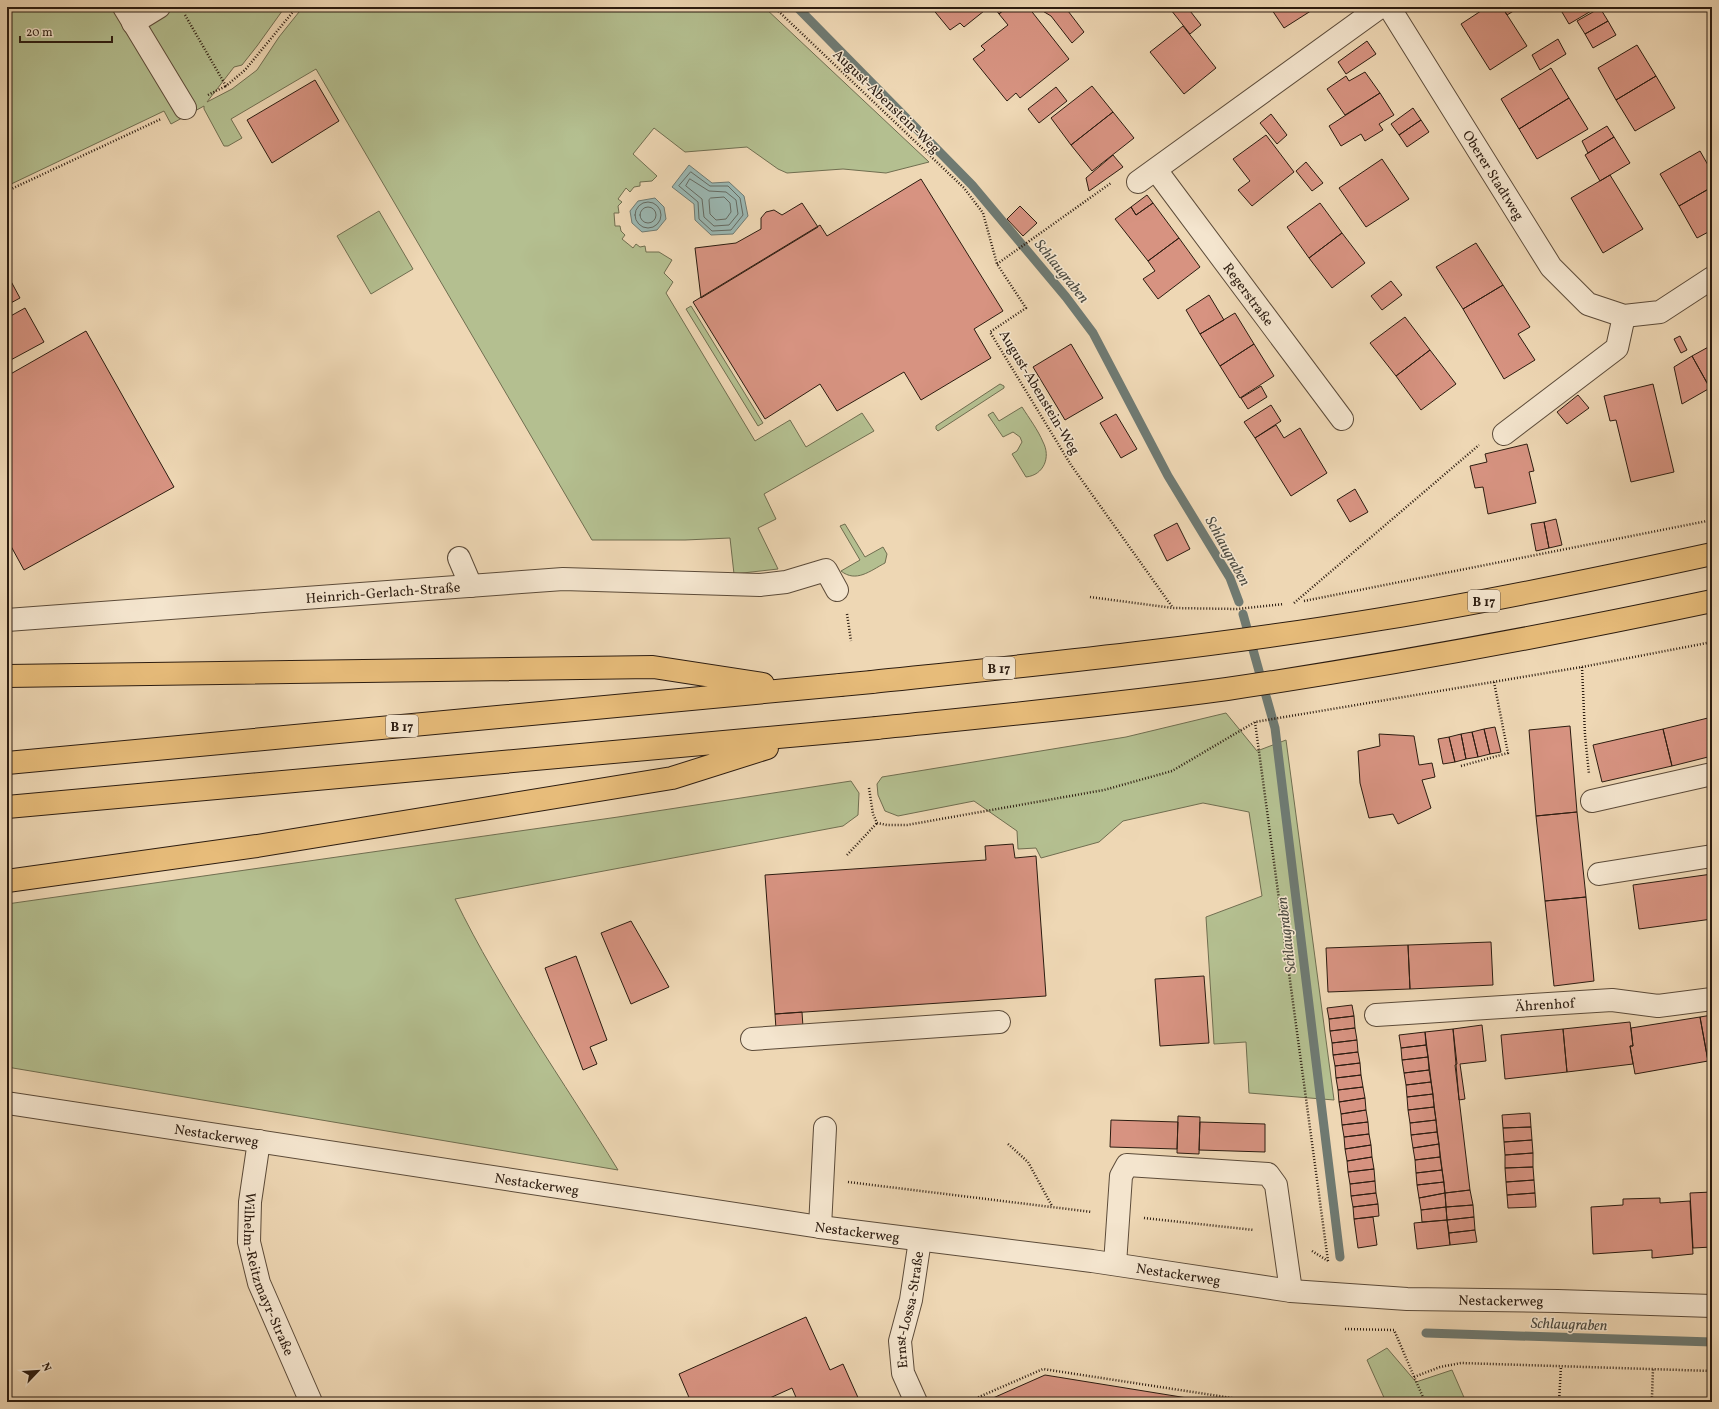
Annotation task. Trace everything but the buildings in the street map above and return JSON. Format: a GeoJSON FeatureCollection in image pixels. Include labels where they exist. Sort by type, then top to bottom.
{"type":"FeatureCollection","features":[{"type":"Feature","properties":{"kind":"highway","name":"B 17"},"geometry":{"type":"LineString","coordinates":[[7,763],[872,682],[1127,655],[1380,620],[1490,600],[1712,554]]}},
{"type":"Feature","properties":{"kind":"highway"},"geometry":{"type":"LineString","coordinates":[[7,807],[808,735],[1132,701],[1262,684],[1501,644],[1712,601]]}},
{"type":"Feature","properties":{"kind":"highway"},"geometry":{"type":"LineString","coordinates":[[7,676],[653,667],[798,689]]}},
{"type":"Feature","properties":{"kind":"highway"},"geometry":{"type":"LineString","coordinates":[[7,881],[257,846],[672,778],[808,735]]}},
{"type":"Feature","properties":{"kind":"street"},"geometry":{"type":"LineString","coordinates":[[159,7],[128,15],[185,108]]}},
{"type":"Feature","properties":{"kind":"street"},"geometry":{"type":"LineString","coordinates":[[1138,182],[1380,7]]}},
{"type":"Feature","properties":{"kind":"street","name":"Oberer Stadtweg"},"geometry":{"type":"LineString","coordinates":[[1388,7],[1552,267],[1588,304],[1624,316]]}},
{"type":"Feature","properties":{"kind":"street","name":"Regerstraße"},"geometry":{"type":"LineString","coordinates":[[1156,170],[1342,419]]}},
{"type":"Feature","properties":{"kind":"street"},"geometry":{"type":"LineString","coordinates":[[1504,434],[1617,348],[1624,316],[1660,312],[1712,278]]}},
{"type":"Feature","properties":{"kind":"street"},"geometry":{"type":"LineString","coordinates":[[459,558],[471,586]]}},
{"type":"Feature","properties":{"kind":"street","name":"Heinrich-Gerlach-Straße"},"geometry":{"type":"LineString","coordinates":[[7,620],[564,579],[760,585],[786,582],[826,570],[837,590]]}},
{"type":"Feature","properties":{"kind":"street"},"geometry":{"type":"LineString","coordinates":[[1592,801],[1712,774]]}},
{"type":"Feature","properties":{"kind":"street"},"geometry":{"type":"LineString","coordinates":[[1599,874],[1712,856]]}},
{"type":"Feature","properties":{"kind":"street","name":"Ährenhof"},"geometry":{"type":"LineString","coordinates":[[1376,1015],[1612,1000],[1658,1006],[1712,999]]}},
{"type":"Feature","properties":{"kind":"street"},"geometry":{"type":"LineString","coordinates":[[752,1039],[999,1022]]}},
{"type":"Feature","properties":{"kind":"street","name":"Nestackerweg"},"geometry":{"type":"LineString","coordinates":[[7,1104],[820,1227],[1115,1264],[1291,1291],[1407,1299],[1558,1301],[1712,1306]]}},
{"type":"Feature","properties":{"kind":"street"},"geometry":{"type":"LineString","coordinates":[[820,1227],[826,1128]]}},
{"type":"Feature","properties":{"kind":"street","name":"Wilhelm-Reitzmayr-Straße"},"geometry":{"type":"LineString","coordinates":[[259,1141],[250,1202],[249,1242],[258,1283],[311,1402]]}},
{"type":"Feature","properties":{"kind":"street"},"geometry":{"type":"LineString","coordinates":[[1115,1264],[1117,1215],[1121,1176],[1126,1165],[1268,1174],[1276,1185],[1291,1291]]}},
{"type":"Feature","properties":{"kind":"street","name":"Ernst-Lossa-Straße"},"geometry":{"type":"LineString","coordinates":[[916,1402],[903,1373],[900,1341],[911,1300],[920,1240]]}},
{"type":"Feature","properties":{"kind":"path"},"geometry":{"type":"LineString","coordinates":[[183,13],[226,86],[245,70],[297,7]]}},
{"type":"Feature","properties":{"kind":"path","name":"August-Abenstein-Weg"},"geometry":{"type":"LineString","coordinates":[[774,7],[964,188],[983,213],[997,264],[1026,308],[990,332],[1072,465],[1173,608]]}},
{"type":"Feature","properties":{"kind":"path"},"geometry":{"type":"LineString","coordinates":[[7,190],[185,108]]}},
{"type":"Feature","properties":{"kind":"path"},"geometry":{"type":"LineString","coordinates":[[997,264],[1120,176],[1138,182]]}},
{"type":"Feature","properties":{"kind":"path"},"geometry":{"type":"LineString","coordinates":[[1294,603],[1490,435],[1504,434]]}},
{"type":"Feature","properties":{"kind":"path"},"geometry":{"type":"LineString","coordinates":[[1090,597],[1173,608],[1237,609],[1294,603],[1712,520]]}},
{"type":"Feature","properties":{"kind":"path"},"geometry":{"type":"LineString","coordinates":[[877,823],[887,825],[907,825],[1111,788],[1172,772],[1255,722],[1582,667],[1712,642]]}},
{"type":"Feature","properties":{"kind":"path"},"geometry":{"type":"LineString","coordinates":[[1582,667],[1585,735],[1592,801]]}},
{"type":"Feature","properties":{"kind":"path"},"geometry":{"type":"LineString","coordinates":[[1461,766],[1508,753],[1494,682]]}},
{"type":"Feature","properties":{"kind":"path"},"geometry":{"type":"LineString","coordinates":[[824,1179],[1283,1234],[1328,1261],[1255,722]]}},
{"type":"Feature","properties":{"kind":"path"},"geometry":{"type":"LineString","coordinates":[[869,788],[873,814],[877,823]]}},
{"type":"Feature","properties":{"kind":"path"},"geometry":{"type":"LineString","coordinates":[[846,855],[877,823]]}},
{"type":"Feature","properties":{"kind":"path"},"geometry":{"type":"LineString","coordinates":[[1008,1144],[1028,1162],[1052,1207]]}},
{"type":"Feature","properties":{"kind":"path"},"geometry":{"type":"LineString","coordinates":[[1345,1329],[1394,1330],[1425,1402]]}},
{"type":"Feature","properties":{"kind":"path"},"geometry":{"type":"LineString","coordinates":[[1414,1377],[1440,1367],[1461,1363],[1712,1371]]}},
{"type":"Feature","properties":{"kind":"path"},"geometry":{"type":"LineString","coordinates":[[1559,1402],[1561,1366]]}},
{"type":"Feature","properties":{"kind":"path"},"geometry":{"type":"LineString","coordinates":[[971,1402],[972,1400],[1043,1369],[1258,1402]]}},
{"type":"Feature","properties":{"kind":"path"},"geometry":{"type":"LineString","coordinates":[[1648,1402],[1652,1397],[1653,1369]]}},
{"type":"Feature","properties":{"kind":"green space"},"geometry":{"type":"Polygon","coordinates":[[[7,7],[285,7],[242,65],[234,67],[207,102],[232,89],[257,70],[279,37],[303,7],[764,7],[929,162],[886,173],[843,169],[787,173],[778,169],[747,147],[685,152],[654,128],[633,154],[657,176],[652,181],[640,182],[640,186],[634,187],[630,192],[626,188],[618,199],[622,202],[618,206],[619,213],[614,213],[615,226],[620,226],[621,231],[625,235],[622,239],[633,248],[636,244],[640,247],[645,246],[646,252],[659,252],[672,260],[664,273],[673,282],[666,293],[755,441],[790,420],[806,447],[862,413],[874,431],[764,494],[776,519],[758,528],[778,569],[734,574],[730,538],[685,540],[592,540],[316,69],[231,119],[242,138],[228,146],[224,146],[204,109],[204,106],[171,124],[164,111],[7,186],[7,7]]]}},
{"type":"Feature","properties":{"kind":"green space"},"geometry":{"type":"Polygon","coordinates":[[[379,211],[413,269],[371,294],[337,236],[379,211]]]}},
{"type":"Feature","properties":{"kind":"green space"},"geometry":{"type":"Polygon","coordinates":[[[691,306],[763,423],[758,426],[686,309],[691,306]]]}},
{"type":"Feature","properties":{"kind":"green space"},"geometry":{"type":"Polygon","coordinates":[[[1000,384],[1004,386],[1004,388],[938,431],[936,429],[936,426],[1000,384]]]}},
{"type":"Feature","properties":{"kind":"green space"},"geometry":{"type":"Polygon","coordinates":[[[1022,407],[1041,438],[1046,454],[1046,459],[1041,469],[1032,476],[1026,477],[1012,454],[1017,451],[1022,442],[1020,437],[1013,432],[1003,437],[988,415],[993,412],[999,421],[1022,407]]]}},
{"type":"Feature","properties":{"kind":"green space"},"geometry":{"type":"Polygon","coordinates":[[[845,524],[865,557],[883,547],[887,554],[885,563],[858,576],[852,576],[841,571],[860,560],[840,526],[845,524]]]}},
{"type":"Feature","properties":{"kind":"green space"},"geometry":{"type":"Polygon","coordinates":[[[1226,713],[1257,751],[1286,740],[1334,1100],[1249,1093],[1246,1042],[1214,1044],[1206,917],[1262,896],[1249,812],[1203,803],[1123,821],[1099,842],[1041,858],[1036,848],[1018,849],[1017,831],[974,801],[898,816],[885,811],[878,795],[877,784],[882,777],[1126,737],[1226,713]]]}},
{"type":"Feature","properties":{"kind":"green space"},"geometry":{"type":"Polygon","coordinates":[[[851,781],[859,793],[858,815],[843,826],[455,899],[512,1003],[618,1170],[7,1067],[7,904],[618,817],[851,781]]]}},
{"type":"Feature","properties":{"kind":"green space"},"geometry":{"type":"Polygon","coordinates":[[[1387,1348],[1416,1382],[1452,1370],[1466,1402],[1386,1402],[1367,1360],[1387,1348]]]}},
{"type":"Feature","properties":{"kind":"water"},"geometry":{"type":"Polygon","coordinates":[[[689,165],[712,183],[729,182],[744,196],[748,216],[733,234],[711,235],[695,220],[694,204],[672,187],[689,165]]]}},
{"type":"Feature","properties":{"kind":"water"},"geometry":{"type":"Polygon","coordinates":[[[655,198],[664,207],[666,219],[657,230],[642,232],[632,223],[630,211],[638,201],[655,198]]]}},
{"type":"Feature","properties":{"kind":"waterway","name":"Schlaugraben"},"geometry":{"type":"LineString","coordinates":[[797,7],[972,185],[1066,297],[1093,333],[1168,476],[1230,578],[1239,602]]}},
{"type":"Feature","properties":{"kind":"waterway","name":"Schlaugraben"},"geometry":{"type":"LineString","coordinates":[[1243,614],[1275,728],[1340,1257]]}},
{"type":"Feature","properties":{"kind":"waterway","name":"Schlaugraben"},"geometry":{"type":"LineString","coordinates":[[1426,1333],[1712,1342]]}}]}
